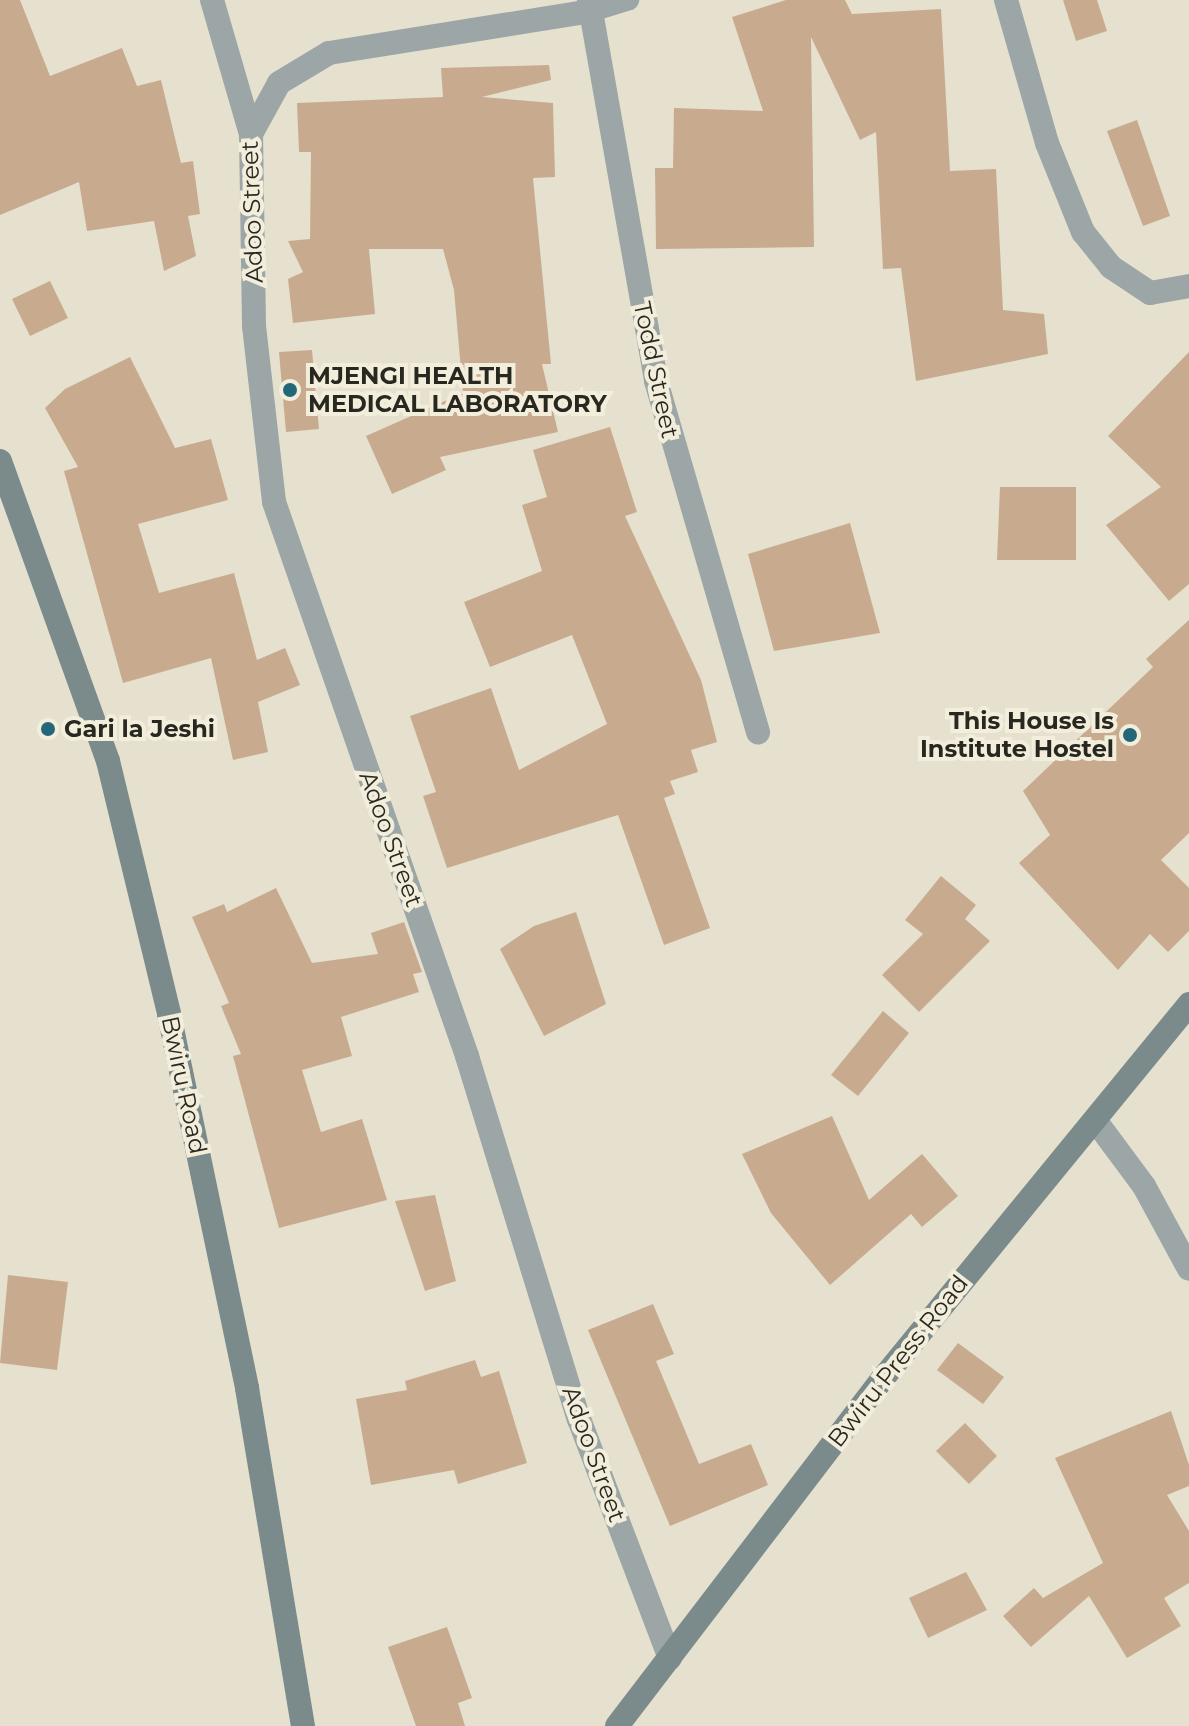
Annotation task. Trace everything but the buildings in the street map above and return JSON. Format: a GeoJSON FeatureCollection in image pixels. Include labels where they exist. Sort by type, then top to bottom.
{"type":"FeatureCollection","features":[{"type":"Feature","properties":{"kind":"main road","name":"Bwiru Road"},"geometry":{"type":"LineString","coordinates":[[0,461],[108,761],[155,955],[247,1388],[303,1726]]}},
{"type":"Feature","properties":{"kind":"main road","name":"Bwiru Press Road"},"geometry":{"type":"LineString","coordinates":[[617,1726],[884,1377],[1189,1004]]}},
{"type":"Feature","properties":{"kind":"street","name":"Adoo Street"},"geometry":{"type":"LineString","coordinates":[[212,0],[251,134],[254,326],[274,502],[467,1056],[579,1419],[670,1658]]}},
{"type":"Feature","properties":{"kind":"street"},"geometry":{"type":"LineString","coordinates":[[1009,3],[1047,143],[1083,232],[1111,267],[1150,293],[1189,286]]}},
{"type":"Feature","properties":{"kind":"street"},"geometry":{"type":"LineString","coordinates":[[251,134],[279,83],[329,53],[590,6]]}},
{"type":"Feature","properties":{"kind":"street","name":"Todd Street"},"geometry":{"type":"LineString","coordinates":[[590,6],[656,381],[758,733]]}},
{"type":"Feature","properties":{"kind":"street"},"geometry":{"type":"LineString","coordinates":[[1095,1120],[1182,1235],[1189,1269]]}},
{"type":"Feature","properties":{"kind":"lane"},"geometry":{"type":"LineString","coordinates":[[590,6],[628,0]]}},
{"type":"Feature","properties":{"kind":"place","name":"MJENGI HEALTH MEDICAL LABORATORY"},"geometry":{"type":"Point","coordinates":[290,390]}},
{"type":"Feature","properties":{"kind":"place","name":"Gari la Jeshi"},"geometry":{"type":"Point","coordinates":[48,729]}},
{"type":"Feature","properties":{"kind":"place","name":"This House Is Institute Hostel"},"geometry":{"type":"Point","coordinates":[1130,735]}}]}
